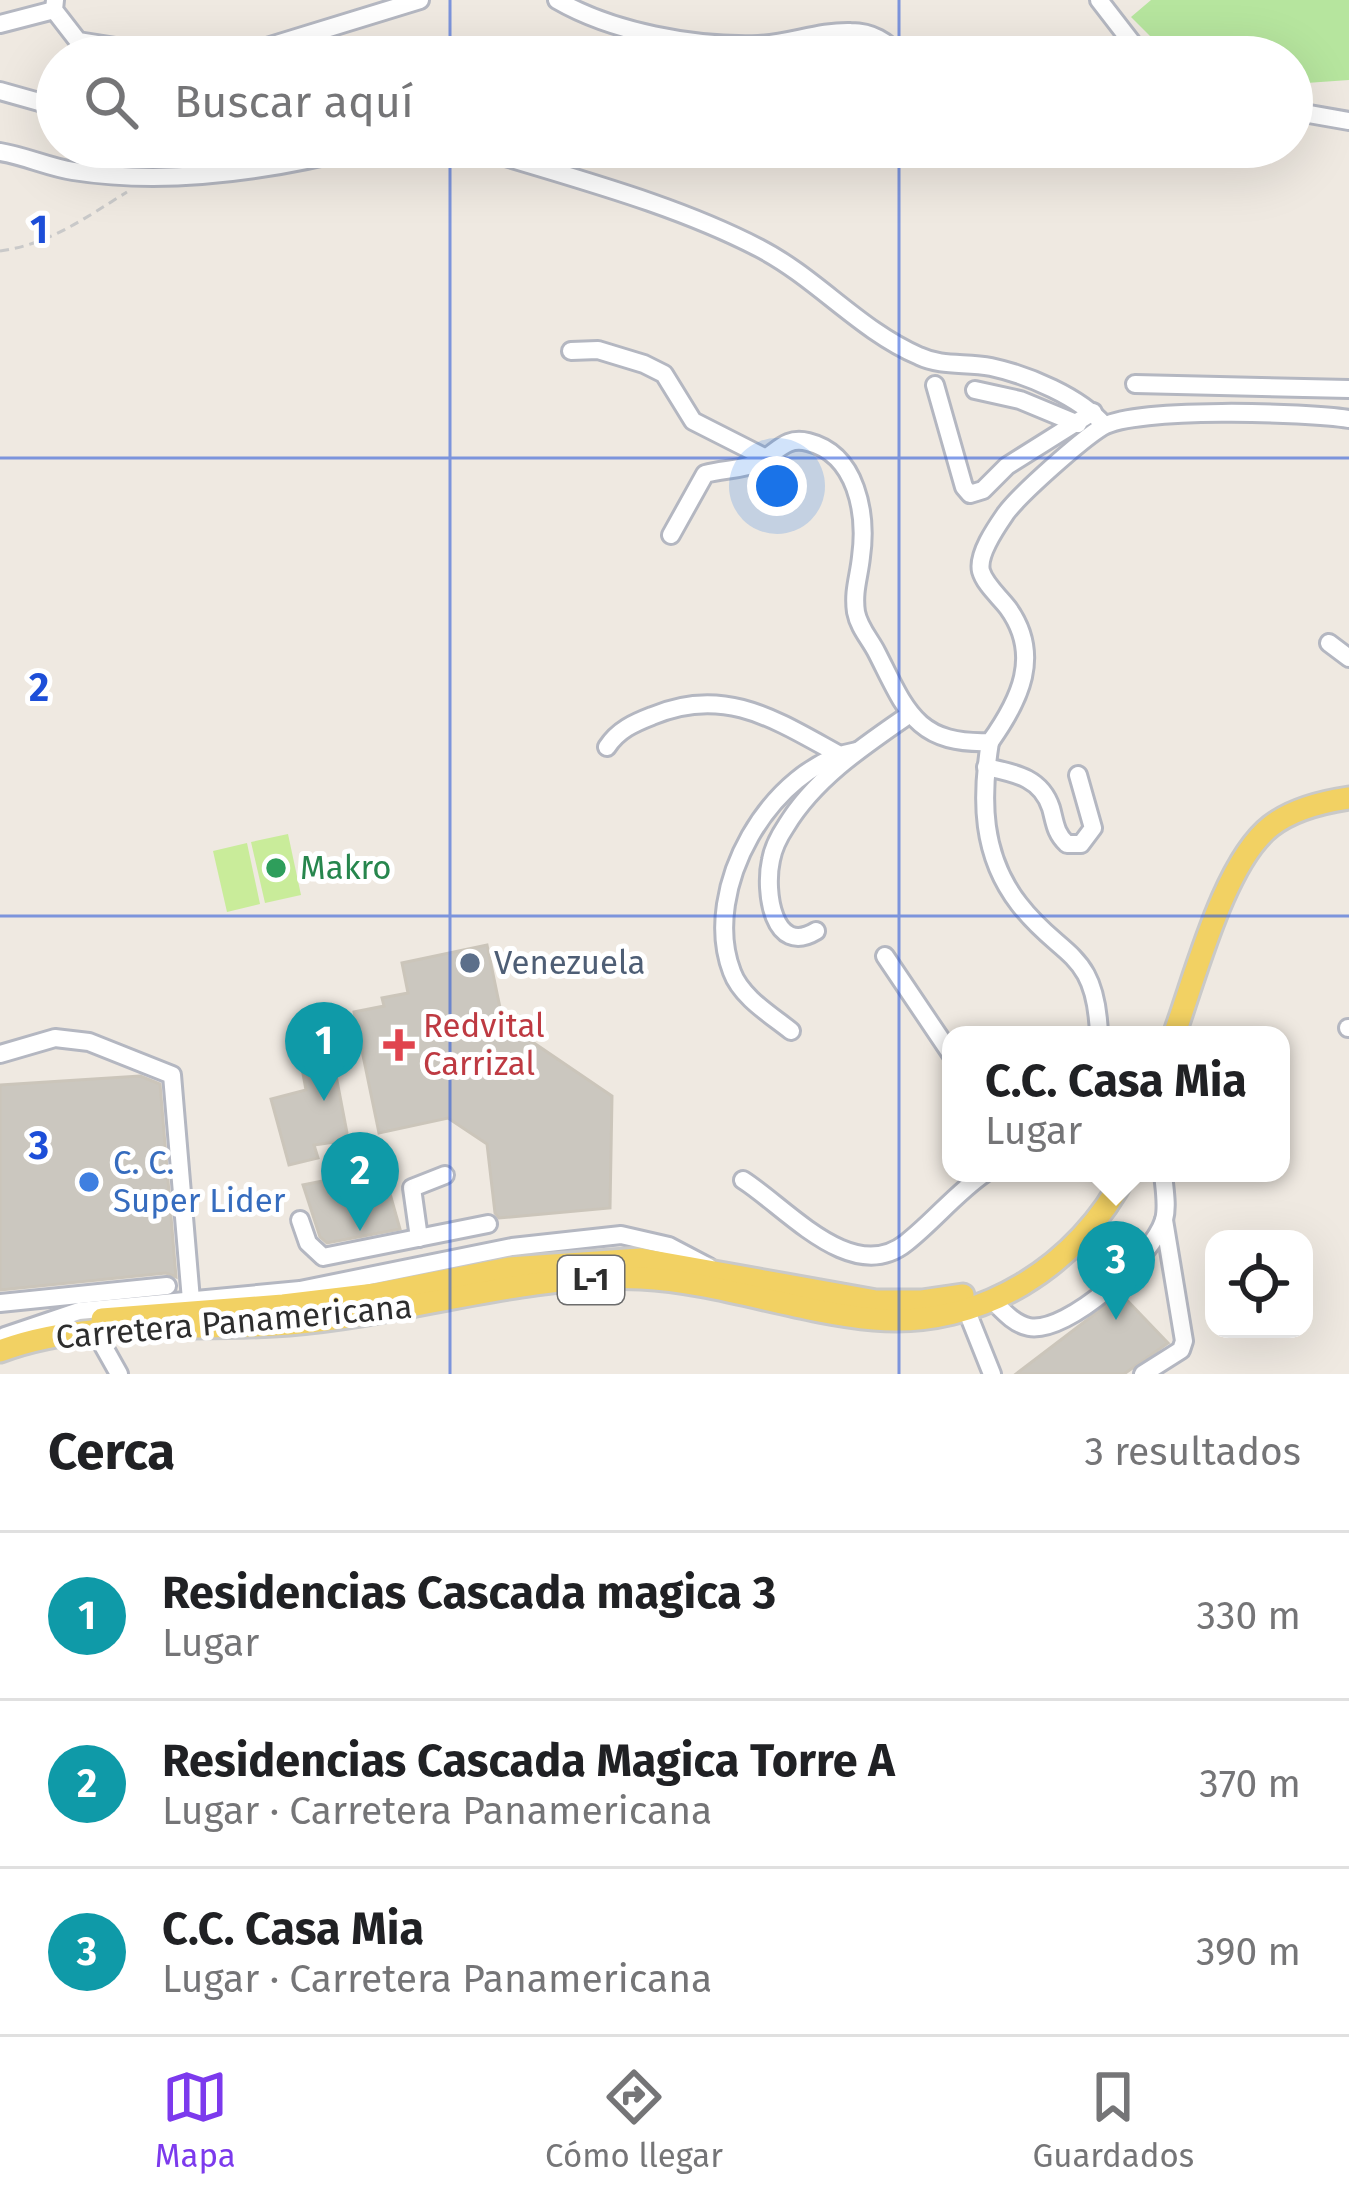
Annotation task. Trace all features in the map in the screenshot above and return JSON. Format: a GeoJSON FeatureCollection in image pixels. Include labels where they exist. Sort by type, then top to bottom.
{"type":"FeatureCollection","features":[{"type":"Feature","properties":{"kind":"main road"},"geometry":{"type":"LineString","coordinates":[[1177,1026],[1231,879],[1256,841],[1288,815],[1349,799]]}},
{"type":"Feature","properties":{"kind":"main road"},"geometry":{"type":"LineString","coordinates":[[1190,1026],[1242,884],[1262,855],[1294,827],[1349,810]]}},
{"type":"Feature","properties":{"kind":"main road","name":"Carretera Panamericana"},"geometry":{"type":"LineString","coordinates":[[2,1342],[54,1324],[375,1294],[508,1268],[576,1261],[640,1259],[876,1300],[922,1301],[976,1293],[1025,1268],[1058,1243],[1105,1182]]}},
{"type":"Feature","properties":{"kind":"main road","name":"Carretera Panamericana"},"geometry":{"type":"LineString","coordinates":[[2,1342],[289,1324],[383,1313],[516,1288],[643,1278],[876,1319],[966,1309],[1033,1279],[1081,1240],[1120,1182]]}},
{"type":"Feature","properties":{"kind":"street"},"geometry":{"type":"LineString","coordinates":[[302,36],[420,0]]}},
{"type":"Feature","properties":{"kind":"street"},"geometry":{"type":"LineString","coordinates":[[556,0],[638,30],[674,36]]}},
{"type":"Feature","properties":{"kind":"street"},"geometry":{"type":"LineString","coordinates":[[1099,0],[1127,36]]}},
{"type":"Feature","properties":{"kind":"street"},"geometry":{"type":"LineString","coordinates":[[0,24],[55,5],[75,36]]}},
{"type":"Feature","properties":{"kind":"street"},"geometry":{"type":"LineString","coordinates":[[801,36],[851,32],[874,36]]}},
{"type":"Feature","properties":{"kind":"street"},"geometry":{"type":"LineString","coordinates":[[0,92],[36,101]]}},
{"type":"Feature","properties":{"kind":"street"},"geometry":{"type":"LineString","coordinates":[[1313,115],[1349,121]]}},
{"type":"Feature","properties":{"kind":"street"},"geometry":{"type":"LineString","coordinates":[[0,152],[36,161]]}},
{"type":"Feature","properties":{"kind":"street"},"geometry":{"type":"LineString","coordinates":[[61,168],[139,174],[270,168]]}},
{"type":"Feature","properties":{"kind":"street"},"geometry":{"type":"LineString","coordinates":[[538,168],[680,214],[776,258],[880,336],[914,355],[934,363],[992,367],[1041,385],[1099,418]]}},
{"type":"Feature","properties":{"kind":"street"},"geometry":{"type":"LineString","coordinates":[[571,351],[598,350],[664,374],[693,422],[766,458]]}},
{"type":"Feature","properties":{"kind":"street"},"geometry":{"type":"LineString","coordinates":[[1135,384],[1349,389]]}},
{"type":"Feature","properties":{"kind":"street"},"geometry":{"type":"LineString","coordinates":[[935,385],[970,494],[982,490],[1038,444],[1099,418],[1265,413],[1349,419]]}},
{"type":"Feature","properties":{"kind":"street"},"geometry":{"type":"LineString","coordinates":[[975,390],[1020,400],[1078,424]]}},
{"type":"Feature","properties":{"kind":"street"},"geometry":{"type":"LineString","coordinates":[[1098,1026],[1090,981],[1071,951],[1021,907],[1002,879],[990,846],[983,808],[990,742],[1018,697],[1027,658],[1021,627],[981,572],[982,557],[1021,494],[1099,418]]}},
{"type":"Feature","properties":{"kind":"street"},"geometry":{"type":"LineString","coordinates":[[671,535],[705,474],[753,465],[788,441],[806,441],[828,450],[849,470],[857,489],[861,557],[854,583],[860,625],[919,726],[972,742],[990,742]]}},
{"type":"Feature","properties":{"kind":"street"},"geometry":{"type":"LineString","coordinates":[[1329,643],[1349,658]]}},
{"type":"Feature","properties":{"kind":"street"},"geometry":{"type":"LineString","coordinates":[[607,748],[615,734],[670,708],[738,705],[838,754]]}},
{"type":"Feature","properties":{"kind":"street"},"geometry":{"type":"LineString","coordinates":[[816,931],[792,938],[780,931],[772,905],[770,861],[784,828],[809,794],[857,751],[910,714]]}},
{"type":"Feature","properties":{"kind":"street"},"geometry":{"type":"LineString","coordinates":[[791,1031],[733,977],[728,958],[729,894],[740,850],[753,826],[827,758],[857,751]]}},
{"type":"Feature","properties":{"kind":"street"},"geometry":{"type":"LineString","coordinates":[[986,767],[1018,772],[1034,783],[1049,800],[1059,836],[1067,844],[1081,844],[1093,828],[1078,775]]}},
{"type":"Feature","properties":{"kind":"street"},"geometry":{"type":"LineString","coordinates":[[885,956],[942,1041]]}},
{"type":"Feature","properties":{"kind":"street"},"geometry":{"type":"LineString","coordinates":[[0,1054],[55,1038],[89,1042],[172,1075],[191,1300]]}},
{"type":"Feature","properties":{"kind":"street"},"geometry":{"type":"LineString","coordinates":[[419,1238],[412,1188],[445,1175]]}},
{"type":"Feature","properties":{"kind":"street"},"geometry":{"type":"LineString","coordinates":[[743,1180],[811,1234],[870,1257],[889,1254],[905,1244],[975,1182]]}},
{"type":"Feature","properties":{"kind":"street"},"geometry":{"type":"LineString","coordinates":[[1143,1374],[1181,1350],[1184,1341],[1164,1220],[1163,1182]]}},
{"type":"Feature","properties":{"kind":"street"},"geometry":{"type":"LineString","coordinates":[[300,1220],[308,1243],[323,1257],[488,1224]]}},
{"type":"Feature","properties":{"kind":"street"},"geometry":{"type":"LineString","coordinates":[[992,1300],[1026,1327],[1045,1327],[1099,1295],[1132,1267],[1164,1220]]}},
{"type":"Feature","properties":{"kind":"street","name":"L-1"},"geometry":{"type":"LineString","coordinates":[[2,1342],[80,1311],[300,1289],[512,1247],[621,1235],[668,1246],[721,1273]]}},
{"type":"Feature","properties":{"kind":"street"},"geometry":{"type":"LineString","coordinates":[[0,1304],[167,1286]]}},
{"type":"Feature","properties":{"kind":"street"},"geometry":{"type":"LineString","coordinates":[[966,1309],[992,1374]]}},
{"type":"Feature","properties":{"kind":"street"},"geometry":{"type":"LineString","coordinates":[[96,1333],[119,1374]]}},
{"type":"Feature","properties":{"kind":"path"},"geometry":{"type":"LineString","coordinates":[[0,251],[53,238],[135,188],[139,174]]}},
{"type":"Feature","properties":{"kind":"green space"},"geometry":{"type":"Polygon","coordinates":[[[1151,0],[1349,0],[1349,80],[1313,83],[1313,36],[1150,36],[1131,17],[1151,0]]]}},
{"type":"Feature","properties":{"kind":"green space","name":"Makro"},"geometry":{"type":"Polygon","coordinates":[[[288,834],[301,895],[265,903],[251,842],[288,834]]]}},
{"type":"Feature","properties":{"kind":"green space","name":"Makro"},"geometry":{"type":"Polygon","coordinates":[[[247,843],[260,904],[227,912],[213,851],[247,843]]]}},
{"type":"Feature","properties":{"kind":"building","name":"Makro"},"geometry":{"type":"Polygon","coordinates":[[[487,945],[503,1022],[612,1096],[610,1208],[499,1218],[487,1144],[448,1118],[379,1133],[354,1012],[384,1006],[382,998],[408,993],[402,963],[487,945]]]}},
{"type":"Feature","properties":{"kind":"building"},"geometry":{"type":"Polygon","coordinates":[[[334,1065],[347,1133],[341,1141],[314,1145],[318,1158],[289,1165],[271,1099],[306,1090],[302,1068],[334,1065]]]}},
{"type":"Feature","properties":{"kind":"building","name":"C. C. Super Lider"},"geometry":{"type":"Polygon","coordinates":[[[140,1076],[160,1084],[176,1277],[166,1273],[0,1290],[0,1085],[140,1076]]]}},
{"type":"Feature","properties":{"kind":"building"},"geometry":{"type":"Polygon","coordinates":[[[383,1169],[400,1229],[327,1243],[320,1237],[303,1185],[383,1169]]]}},
{"type":"Feature","properties":{"kind":"building"},"geometry":{"type":"Polygon","coordinates":[[[1121,1294],[1168,1343],[1124,1374],[1016,1374],[1121,1294]]]}},
{"type":"Feature","properties":{"kind":"place","name":"Makro"},"geometry":{"type":"Point","coordinates":[276,868]}},
{"type":"Feature","properties":{"kind":"place","name":"Venezuela"},"geometry":{"type":"Point","coordinates":[470,963]}},
{"type":"Feature","properties":{"kind":"place","name":"Redvital Carrizal"},"geometry":{"type":"Point","coordinates":[399,1045]}},
{"type":"Feature","properties":{"kind":"place","name":"Residencias Cascada magica 3"},"geometry":{"type":"Point","coordinates":[324,1101]}},
{"type":"Feature","properties":{"kind":"place","name":"C. C. Super Lider"},"geometry":{"type":"Point","coordinates":[89,1182]}},
{"type":"Feature","properties":{"kind":"place","name":"Residencias Cascada Magica Torre A"},"geometry":{"type":"Point","coordinates":[360,1231]}},
{"type":"Feature","properties":{"kind":"place","name":"C.C. Casa Mia"},"geometry":{"type":"Point","coordinates":[1116,1320]}}]}
